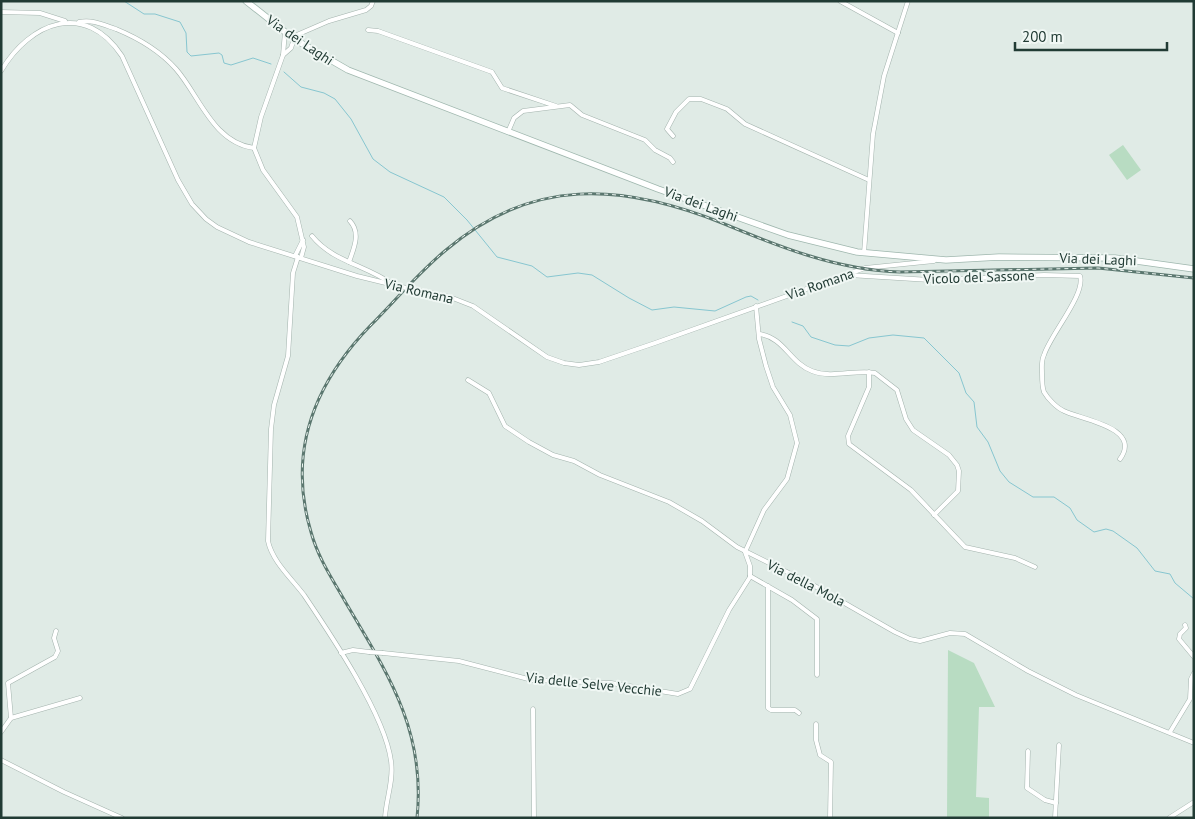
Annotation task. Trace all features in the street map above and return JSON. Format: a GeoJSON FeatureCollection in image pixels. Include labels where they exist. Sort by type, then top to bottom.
{"type":"FeatureCollection","features":[{"type":"Feature","properties":{"kind":"main road","name":"Via dei Laghi"},"geometry":{"type":"LineString","coordinates":[[246,1],[292,38],[327,60],[356,74],[765,228],[835,248],[864,253],[946,260],[1115,258],[1194,269]]}},
{"type":"Feature","properties":{"kind":"street"},"geometry":{"type":"LineString","coordinates":[[284,41],[330,21],[366,10],[373,1]]}},
{"type":"Feature","properties":{"kind":"street"},"geometry":{"type":"LineString","coordinates":[[840,1],[898,33]]}},
{"type":"Feature","properties":{"kind":"street"},"geometry":{"type":"LineString","coordinates":[[864,253],[872,144],[880,96],[908,1]]}},
{"type":"Feature","properties":{"kind":"street"},"geometry":{"type":"LineString","coordinates":[[1,12],[40,13],[67,22]]}},
{"type":"Feature","properties":{"kind":"street"},"geometry":{"type":"LineString","coordinates":[[78,23],[90,21],[110,27],[157,52],[176,69],[214,123],[238,143],[254,148]]}},
{"type":"Feature","properties":{"kind":"street","name":"Via Romana"},"geometry":{"type":"LineString","coordinates":[[1,71],[25,41],[58,23],[78,23],[101,34],[120,52],[133,76],[178,180],[198,211],[211,223],[230,234],[356,276],[450,297],[473,306],[545,355],[572,365],[605,360],[756,306],[878,266],[946,260]]}},
{"type":"Feature","properties":{"kind":"street"},"geometry":{"type":"LineString","coordinates":[[368,30],[378,31],[492,72],[502,88],[556,106]]}},
{"type":"Feature","properties":{"kind":"street"},"geometry":{"type":"LineString","coordinates":[[285,32],[283,55],[259,122],[254,148],[264,170],[296,214],[301,227],[304,248],[298,257]]}},
{"type":"Feature","properties":{"kind":"street"},"geometry":{"type":"LineString","coordinates":[[291,48],[292,38]]}},
{"type":"Feature","properties":{"kind":"street"},"geometry":{"type":"LineString","coordinates":[[283,55],[291,48],[302,44]]}},
{"type":"Feature","properties":{"kind":"street"},"geometry":{"type":"LineString","coordinates":[[674,136],[667,129],[676,112],[689,99],[701,99],[729,109],[745,124],[869,180]]}},
{"type":"Feature","properties":{"kind":"street"},"geometry":{"type":"LineString","coordinates":[[508,132],[514,118],[523,111],[570,106],[582,115],[644,140],[654,150],[670,158],[673,162]]}},
{"type":"Feature","properties":{"kind":"street"},"geometry":{"type":"LineString","coordinates":[[349,262],[356,237],[354,225],[350,221]]}},
{"type":"Feature","properties":{"kind":"street"},"geometry":{"type":"LineString","coordinates":[[312,236],[324,250],[377,274],[394,285]]}},
{"type":"Feature","properties":{"kind":"street"},"geometry":{"type":"LineString","coordinates":[[303,240],[293,273],[288,356],[272,422],[268,537],[272,555],[301,591],[371,705],[389,749],[392,777],[384,816]]}},
{"type":"Feature","properties":{"kind":"street","name":"Vicolo del Sassone"},"geometry":{"type":"LineString","coordinates":[[847,275],[930,280],[1044,275],[1080,276],[1081,282],[1076,296],[1054,332],[1042,358],[1043,388],[1047,396],[1062,410],[1102,423],[1119,434],[1124,444],[1120,459]]}},
{"type":"Feature","properties":{"kind":"street"},"geometry":{"type":"LineString","coordinates":[[756,306],[758,334],[772,385],[787,408],[797,443],[786,479],[764,510],[745,551],[750,576],[817,619],[816,675]]}},
{"type":"Feature","properties":{"kind":"street"},"geometry":{"type":"LineString","coordinates":[[758,334],[777,340],[794,358],[813,372],[833,374],[875,373],[884,378],[897,390],[906,419],[913,430],[949,456],[957,465],[959,471],[958,491],[934,515]]}},
{"type":"Feature","properties":{"kind":"street"},"geometry":{"type":"LineString","coordinates":[[869,372],[869,387],[848,436],[848,442],[906,486],[966,548],[1015,558],[1036,568]]}},
{"type":"Feature","properties":{"kind":"street","name":"Via della Mola"},"geometry":{"type":"LineString","coordinates":[[468,380],[489,393],[506,427],[529,442],[553,455],[575,461],[600,475],[657,496],[702,521],[745,551],[814,585],[908,638],[923,641],[950,633],[964,634],[1028,671],[1076,695],[1194,743]]}},
{"type":"Feature","properties":{"kind":"street","name":"Via delle Selve Vecchie"},"geometry":{"type":"LineString","coordinates":[[340,653],[353,650],[459,661],[532,680],[605,682],[682,693],[694,684],[727,615],[750,576]]}},
{"type":"Feature","properties":{"kind":"street"},"geometry":{"type":"LineString","coordinates":[[768,586],[768,708],[771,710],[795,710],[799,713]]}},
{"type":"Feature","properties":{"kind":"street"},"geometry":{"type":"LineString","coordinates":[[1186,625],[1179,639],[1194,657]]}},
{"type":"Feature","properties":{"kind":"street"},"geometry":{"type":"LineString","coordinates":[[11,718],[8,683],[55,657],[58,651],[54,638],[56,631]]}},
{"type":"Feature","properties":{"kind":"street"},"geometry":{"type":"LineString","coordinates":[[1170,732],[1190,699],[1191,680],[1194,673]]}},
{"type":"Feature","properties":{"kind":"street"},"geometry":{"type":"LineString","coordinates":[[1,732],[11,718],[80,698]]}},
{"type":"Feature","properties":{"kind":"street"},"geometry":{"type":"LineString","coordinates":[[533,709],[534,818]]}},
{"type":"Feature","properties":{"kind":"street"},"geometry":{"type":"LineString","coordinates":[[816,724],[816,742],[820,755],[831,762],[830,818]]}},
{"type":"Feature","properties":{"kind":"street"},"geometry":{"type":"LineString","coordinates":[[1055,818],[1059,744]]}},
{"type":"Feature","properties":{"kind":"street"},"geometry":{"type":"LineString","coordinates":[[1028,751],[1027,788],[1045,800],[1056,803]]}},
{"type":"Feature","properties":{"kind":"street"},"geometry":{"type":"LineString","coordinates":[[1,760],[60,790],[122,818]]}},
{"type":"Feature","properties":{"kind":"street"},"geometry":{"type":"LineString","coordinates":[[1169,818],[1194,802]]}},
{"type":"Feature","properties":{"kind":"green space"},"geometry":{"type":"Polygon","coordinates":[[[1123,145],[1141,170],[1127,180],[1109,155],[1123,145]]]}},
{"type":"Feature","properties":{"kind":"green space"},"geometry":{"type":"Polygon","coordinates":[[[948,650],[974,663],[995,707],[979,707],[976,797],[989,798],[989,818],[947,818],[948,650]]]}},
{"type":"Feature","properties":{"kind":"waterway"},"geometry":{"type":"LineString","coordinates":[[124,1],[144,14],[155,14],[180,22],[186,33],[187,52],[191,56],[219,53],[222,55],[224,63],[231,65],[253,58],[271,64]]}},
{"type":"Feature","properties":{"kind":"waterway"},"geometry":{"type":"LineString","coordinates":[[284,72],[301,87],[324,93],[335,99],[351,119],[373,159],[390,172],[444,197],[467,220],[497,257],[532,266],[547,277],[578,273],[592,275],[652,310],[674,307],[715,311],[746,297],[751,296],[758,300]]}},
{"type":"Feature","properties":{"kind":"waterway"},"geometry":{"type":"LineString","coordinates":[[792,322],[803,326],[811,337],[835,345],[849,346],[869,338],[893,335],[924,338],[959,373],[966,393],[974,402],[977,427],[988,442],[1000,471],[1009,482],[1033,497],[1054,497],[1070,508],[1077,520],[1094,532],[1106,529],[1113,531],[1137,548],[1155,571],[1170,574],[1175,583],[1194,599]]}},
{"type":"Feature","properties":{"kind":"railway"},"geometry":{"type":"LineString","coordinates":[[417,818],[418,787],[416,758],[410,730],[401,704],[389,679],[326,569],[318,551],[304,503],[302,474],[304,447],[310,421],[320,396],[350,348],[426,268],[478,226],[511,209],[545,199],[579,194],[613,195],[649,200],[685,210],[787,249],[854,267],[900,272],[1098,268],[1194,278]]}}]}
